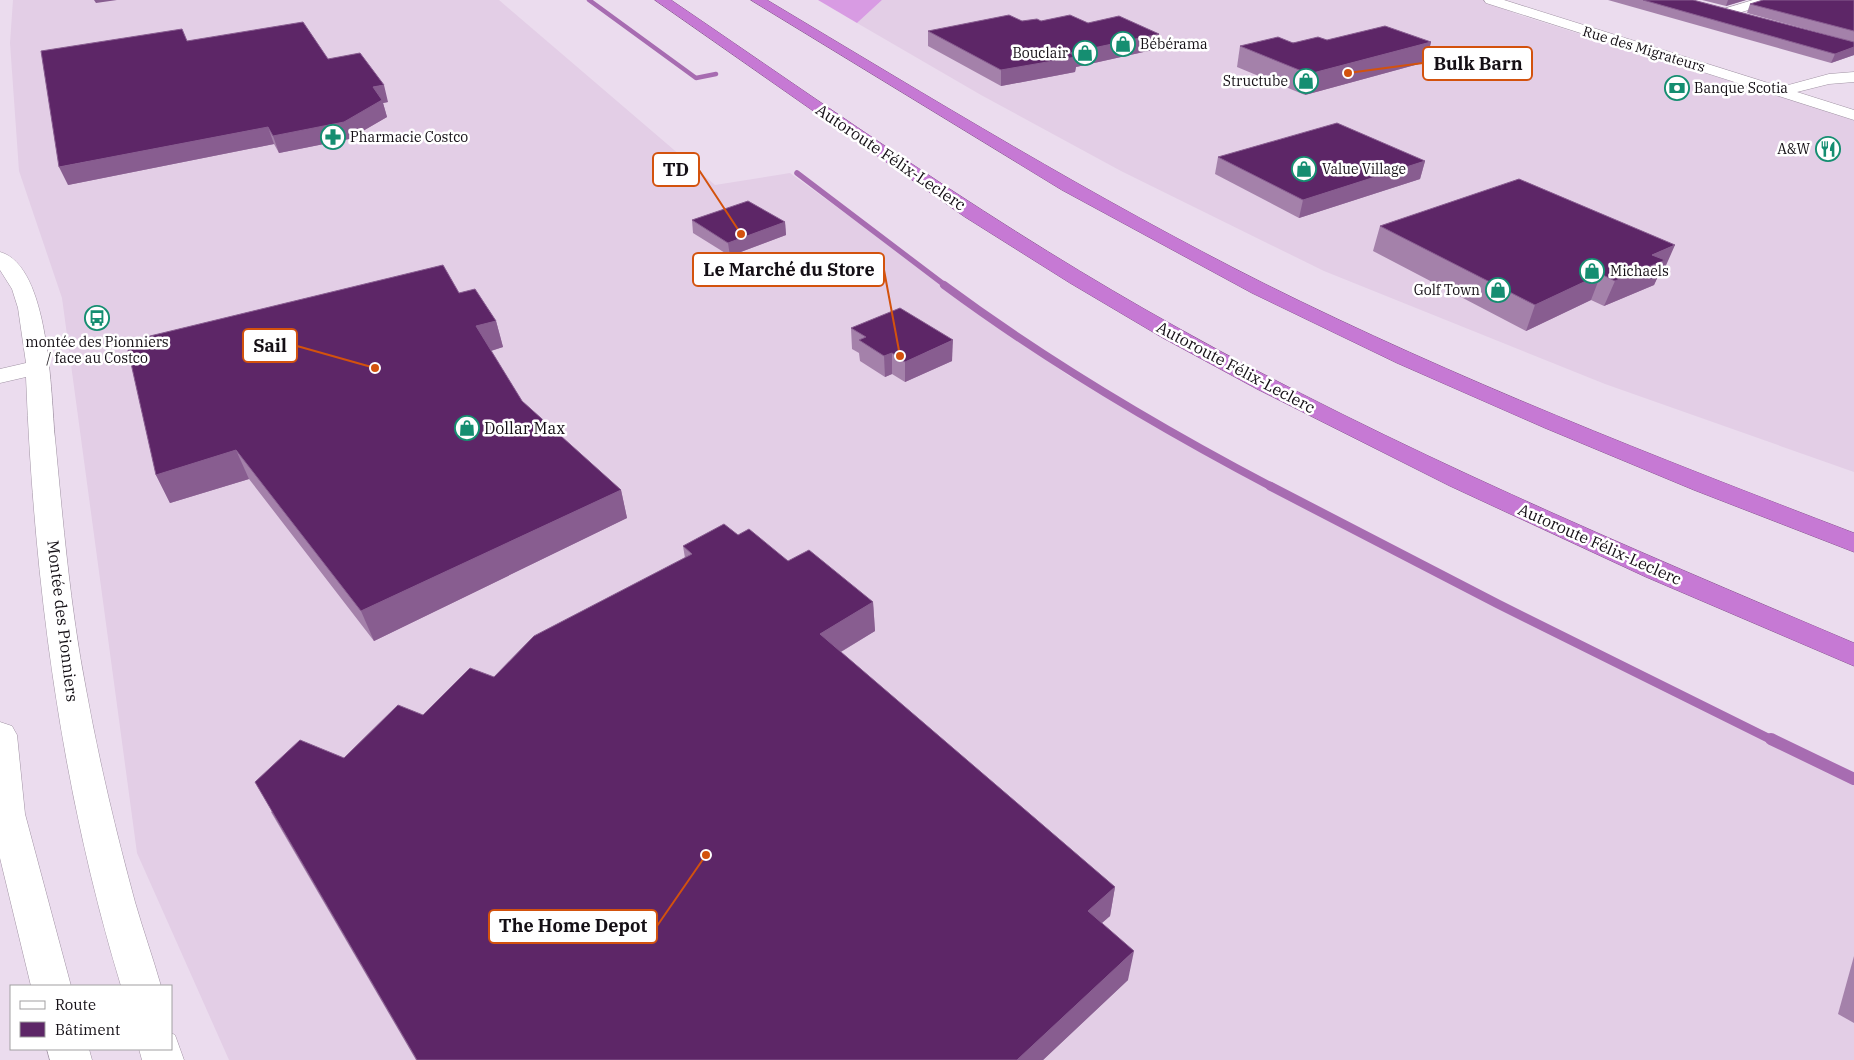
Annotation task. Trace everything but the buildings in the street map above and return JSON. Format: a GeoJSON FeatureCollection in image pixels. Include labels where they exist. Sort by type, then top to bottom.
{"type":"FeatureCollection","features":[{"type":"Feature","properties":{"kind":"highway","name":"Autoroute Félix-Leclerc"},"geometry":{"type":"LineString","coordinates":[[662,0],[973,213],[1076,278],[1160,326],[1312,407],[1476,488],[1600,545],[1854,655]]}},
{"type":"Feature","properties":{"kind":"highway"},"geometry":{"type":"LineString","coordinates":[[758,0],[1050,176],[1157,236],[1260,290],[1365,340],[1522,410],[1704,485],[1854,543]]}},
{"type":"Feature","properties":{"kind":"street","name":"Rue des Migrateurs"},"geometry":{"type":"LineString","coordinates":[[1491,0],[1782,91],[1854,105]]}},
{"type":"Feature","properties":{"kind":"street","name":"Rue des Migrateurs"},"geometry":{"type":"LineString","coordinates":[[1520,0],[1800,87],[1819,99],[1854,115]]}},
{"type":"Feature","properties":{"kind":"street"},"geometry":{"type":"LineString","coordinates":[[1725,13],[1767,0]]}},
{"type":"Feature","properties":{"kind":"street"},"geometry":{"type":"LineString","coordinates":[[1707,8],[1753,20]]}},
{"type":"Feature","properties":{"kind":"street"},"geometry":{"type":"LineString","coordinates":[[1782,91],[1829,79],[1854,77]]}},
{"type":"Feature","properties":{"kind":"street"},"geometry":{"type":"LineString","coordinates":[[1819,99],[1850,85],[1854,77]]}},
{"type":"Feature","properties":{"kind":"street","name":"Montée des Pionniers"},"geometry":{"type":"LineString","coordinates":[[0,258],[9,265],[18,278],[26,297],[37,350],[56,586],[68,679],[100,841],[140,985]]}},
{"type":"Feature","properties":{"kind":"street"},"geometry":{"type":"LineString","coordinates":[[0,376],[38,367]]}},
{"type":"Feature","properties":{"kind":"street"},"geometry":{"type":"LineString","coordinates":[[0,735],[7,814],[51,985]]}},
{"type":"Feature","properties":{"kind":"shaded area"},"geometry":{"type":"Polygon","coordinates":[[[13,0],[499,0],[715,185],[790,173],[1069,376],[1587,648],[1854,774],[1854,1060],[229,1060],[137,853],[62,298],[19,171],[10,43],[13,0]]]}},
{"type":"Feature","properties":{"kind":"shaded area"},"geometry":{"type":"Polygon","coordinates":[[[818,0],[882,0],[857,23],[818,0]]]}},
{"type":"Feature","properties":{"kind":"shaded area"},"geometry":{"type":"Polygon","coordinates":[[[882,0],[1483,0],[1519,15],[1854,120],[1854,472],[1605,384],[1324,271],[1121,171],[981,95],[857,23],[882,0]]]}},
{"type":"Feature","properties":{"kind":"waterway"},"geometry":{"type":"LineString","coordinates":[[589,0],[696,78],[716,74]]}},
{"type":"Feature","properties":{"kind":"waterway"},"geometry":{"type":"LineString","coordinates":[[797,173],[946,286]]}},
{"type":"Feature","properties":{"kind":"waterway"},"geometry":{"type":"LineString","coordinates":[[944,285],[1063,367],[1187,441],[1272,487]]}},
{"type":"Feature","properties":{"kind":"waterway"},"geometry":{"type":"LineString","coordinates":[[1270,486],[1498,604],[1774,741]]}},
{"type":"Feature","properties":{"kind":"waterway"},"geometry":{"type":"LineString","coordinates":[[1771,739],[1854,779]]}},
{"type":"Feature","properties":{"kind":"place","name":"Bébérama"},"geometry":{"type":"Point","coordinates":[1123,44]}},
{"type":"Feature","properties":{"kind":"place","name":"Bouclair"},"geometry":{"type":"Point","coordinates":[1085,53]}},
{"type":"Feature","properties":{"kind":"place","name":"Bulk Barn"},"geometry":{"type":"Point","coordinates":[1348,73]}},
{"type":"Feature","properties":{"kind":"place","name":"Structube"},"geometry":{"type":"Point","coordinates":[1306,81]}},
{"type":"Feature","properties":{"kind":"place","name":"Banque Scotia"},"geometry":{"type":"Point","coordinates":[1677,88]}},
{"type":"Feature","properties":{"kind":"place","name":"Pharmacie Costco"},"geometry":{"type":"Point","coordinates":[333,137]}},
{"type":"Feature","properties":{"kind":"place","name":"A&W"},"geometry":{"type":"Point","coordinates":[1828,149]}},
{"type":"Feature","properties":{"kind":"place","name":"Value Village"},"geometry":{"type":"Point","coordinates":[1304,169]}},
{"type":"Feature","properties":{"kind":"place","name":"TD"},"geometry":{"type":"Point","coordinates":[741,234]}},
{"type":"Feature","properties":{"kind":"place","name":"Michaels"},"geometry":{"type":"Point","coordinates":[1592,271]}},
{"type":"Feature","properties":{"kind":"place","name":"Golf Town"},"geometry":{"type":"Point","coordinates":[1498,290]}},
{"type":"Feature","properties":{"kind":"place","name":"montée des Pionniers / face au Costco"},"geometry":{"type":"Point","coordinates":[97,318]}},
{"type":"Feature","properties":{"kind":"place","name":"Le Marché du Store"},"geometry":{"type":"Point","coordinates":[900,356]}},
{"type":"Feature","properties":{"kind":"place","name":"Sail"},"geometry":{"type":"Point","coordinates":[375,368]}},
{"type":"Feature","properties":{"kind":"place","name":"Dollar Max"},"geometry":{"type":"Point","coordinates":[467,428]}},
{"type":"Feature","properties":{"kind":"place","name":"The Home Depot"},"geometry":{"type":"Point","coordinates":[706,855]}}]}
